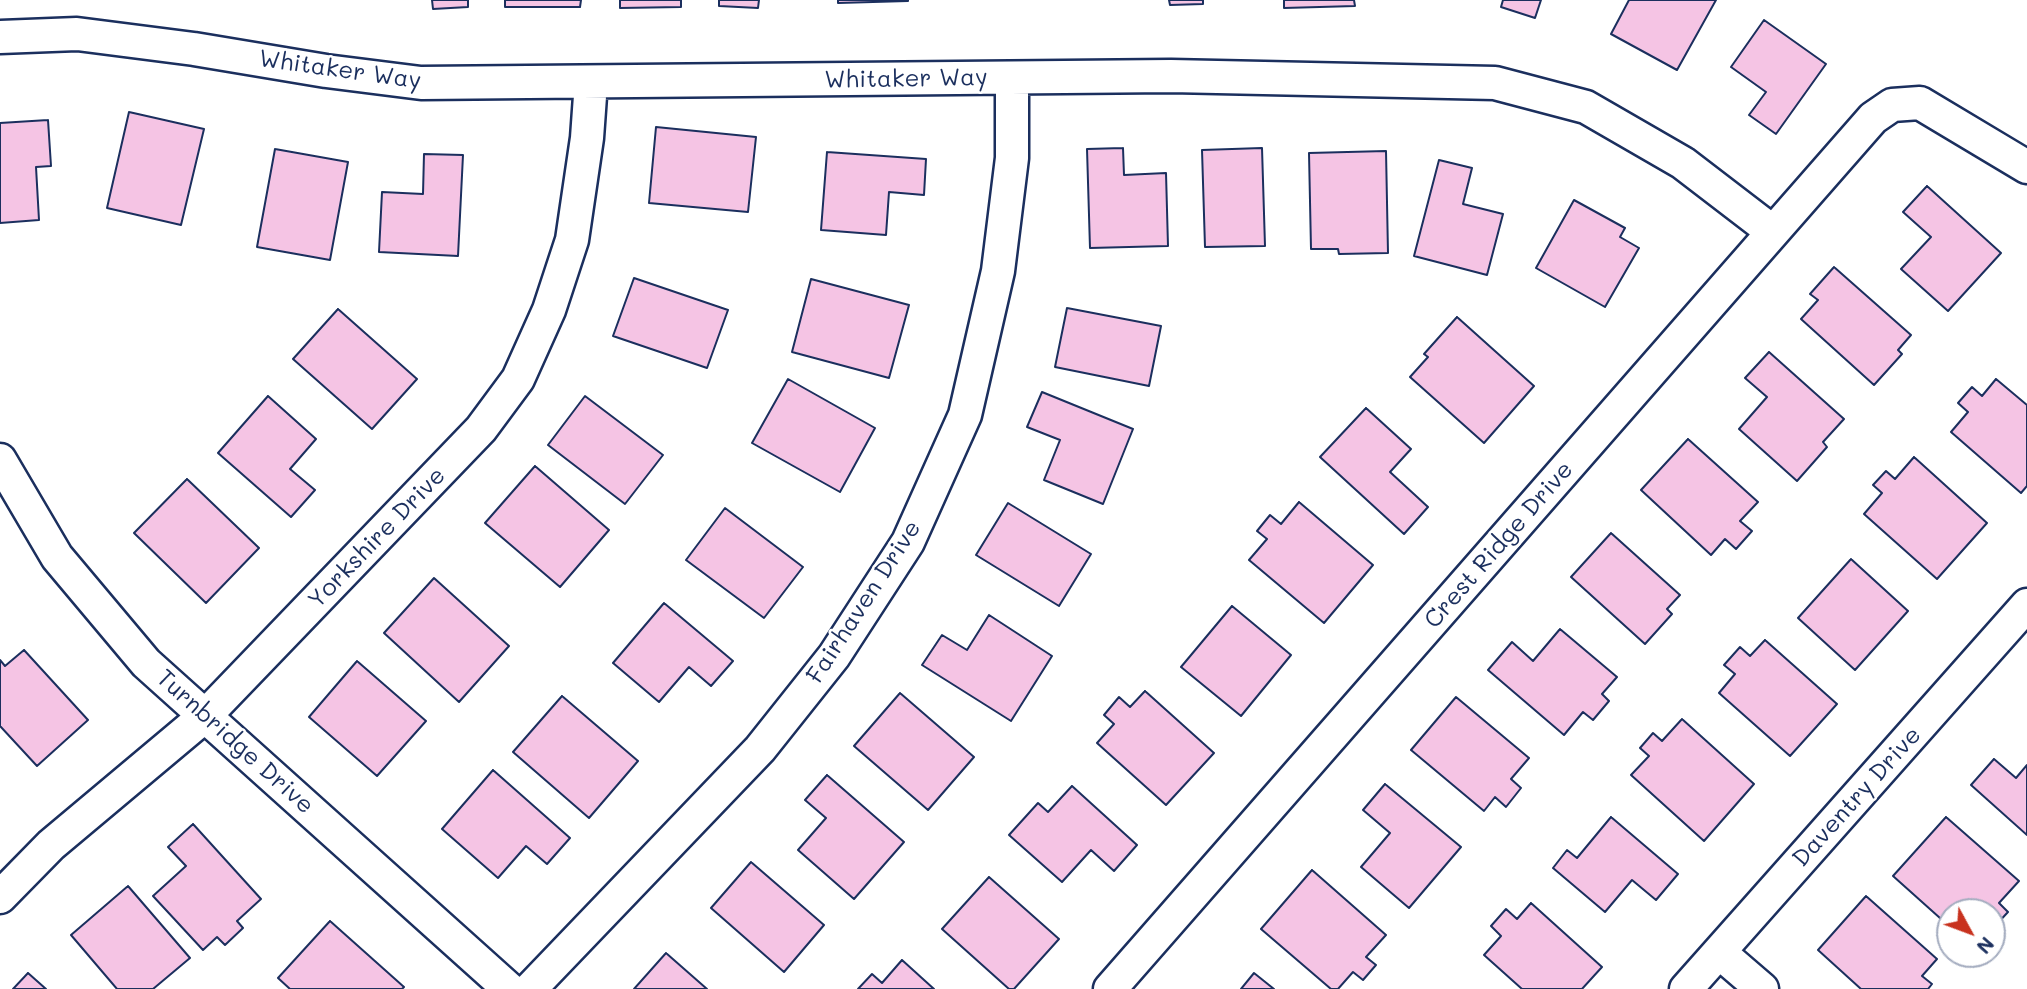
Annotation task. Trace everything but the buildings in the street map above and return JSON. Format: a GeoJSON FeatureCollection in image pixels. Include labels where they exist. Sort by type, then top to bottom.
{"type":"FeatureCollection","features":[{"type":"Feature","properties":{"kind":"street","name":"Whitaker Way"},"geometry":{"type":"LineString","coordinates":[[0,37],[77,34],[421,83],[1171,76],[1495,83],[1586,107],[1683,163],[1773,232]]}},
{"type":"Feature","properties":{"kind":"street","name":"Fairhaven Drive"},"geometry":{"type":"LineString","coordinates":[[530,989],[760,749],[834,656],[908,542],[965,415],[998,271],[1012,158],[1012,78]]}},
{"type":"Feature","properties":{"kind":"street","name":"Yorkshire Drive"},"geometry":{"type":"LineString","coordinates":[[0,897],[51,845],[206,715],[481,429],[518,379],[549,310],[572,240],[587,138],[591,82]]}},
{"type":"Feature","properties":{"kind":"street","name":"Crest Ridge Drive"},"geometry":{"type":"LineString","coordinates":[[1110,989],[1873,118],[1892,105],[1920,103],[2027,167]]}},
{"type":"Feature","properties":{"kind":"street","name":"Turnbridge Drive"},"geometry":{"type":"LineString","coordinates":[[0,460],[57,557],[146,663],[509,989]]}},
{"type":"Feature","properties":{"kind":"street","name":"Daventry Drive"},"geometry":{"type":"LineString","coordinates":[[1686,989],[2027,605]]}},
{"type":"Feature","properties":{"kind":"street"},"geometry":{"type":"LineString","coordinates":[[1719,952],[1762,989]]}}]}
